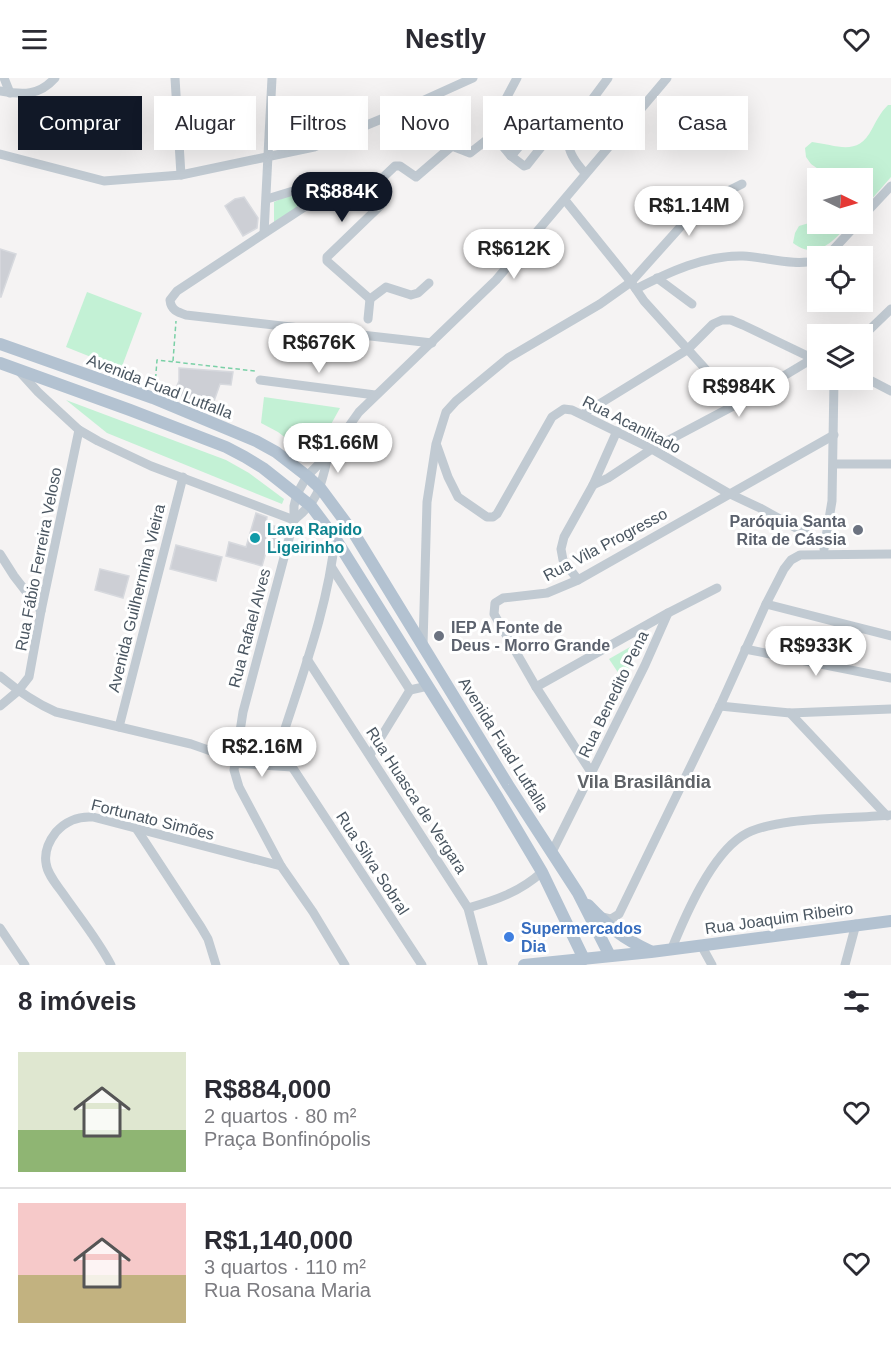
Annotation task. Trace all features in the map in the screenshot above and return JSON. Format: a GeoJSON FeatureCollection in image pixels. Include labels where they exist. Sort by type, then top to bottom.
{"type":"FeatureCollection","features":[{"type":"Feature","properties":{"kind":"main road","name":"Avenida Fuad Lutfalla"},"geometry":{"type":"LineString","coordinates":[[0,344],[153,398],[256,441],[276,452],[321,489],[346,522],[578,893],[611,961]]}},
{"type":"Feature","properties":{"kind":"main road","name":"Avenida Fuad Lutfalla"},"geometry":{"type":"LineString","coordinates":[[0,363],[226,447],[263,468],[311,506],[335,538],[508,814],[542,872],[585,962]]}},
{"type":"Feature","properties":{"kind":"main road"},"geometry":{"type":"LineString","coordinates":[[508,814],[515,810],[525,810]]}},
{"type":"Feature","properties":{"kind":"main road"},"geometry":{"type":"LineString","coordinates":[[578,893],[626,940],[651,952]]}},
{"type":"Feature","properties":{"kind":"main road","name":"Rua Joaquim Ribeiro"},"geometry":{"type":"LineString","coordinates":[[524,965],[611,961],[672,948],[891,921]]}},
{"type":"Feature","properties":{"kind":"street"},"geometry":{"type":"LineString","coordinates":[[4,78],[5,92],[33,93],[41,91],[55,78]]}},
{"type":"Feature","properties":{"kind":"street"},"geometry":{"type":"LineString","coordinates":[[175,78],[181,175]]}},
{"type":"Feature","properties":{"kind":"street"},"geometry":{"type":"LineString","coordinates":[[264,233],[272,78]]}},
{"type":"Feature","properties":{"kind":"street"},"geometry":{"type":"LineString","coordinates":[[0,154],[104,181],[181,175],[267,155],[314,147],[473,78]]}},
{"type":"Feature","properties":{"kind":"street"},"geometry":{"type":"LineString","coordinates":[[508,96],[517,78]]}},
{"type":"Feature","properties":{"kind":"street"},"geometry":{"type":"LineString","coordinates":[[585,173],[570,152],[567,143],[568,136],[572,126],[608,78]]}},
{"type":"Feature","properties":{"kind":"street"},"geometry":{"type":"LineString","coordinates":[[297,494],[307,476],[329,454],[359,412],[496,280],[667,78]]}},
{"type":"Feature","properties":{"kind":"street"},"geometry":{"type":"LineString","coordinates":[[370,299],[327,261],[327,257],[382,204],[383,200],[377,182],[398,165],[413,176],[418,176],[452,146],[470,153],[483,139]]}},
{"type":"Feature","properties":{"kind":"street"},"geometry":{"type":"LineString","coordinates":[[507,150],[521,165],[526,166],[539,150]]}},
{"type":"Feature","properties":{"kind":"street"},"geometry":{"type":"LineString","coordinates":[[512,156],[517,150]]}},
{"type":"Feature","properties":{"kind":"street"},"geometry":{"type":"LineString","coordinates":[[634,285],[700,205],[742,184]]}},
{"type":"Feature","properties":{"kind":"street"},"geometry":{"type":"LineString","coordinates":[[873,205],[891,186]]}},
{"type":"Feature","properties":{"kind":"street"},"geometry":{"type":"LineString","coordinates":[[267,199],[306,187],[313,187],[318,192],[315,200],[173,295],[171,305],[177,312],[432,343]]}},
{"type":"Feature","properties":{"kind":"street"},"geometry":{"type":"LineString","coordinates":[[565,200],[634,285],[644,301],[737,404]]}},
{"type":"Feature","properties":{"kind":"street"},"geometry":{"type":"LineString","coordinates":[[835,246],[847,234]]}},
{"type":"Feature","properties":{"kind":"street"},"geometry":{"type":"LineString","coordinates":[[423,645],[427,502],[436,444],[446,412],[456,401],[508,358],[634,285],[702,261],[722,257],[744,256],[807,261]]}},
{"type":"Feature","properties":{"kind":"street"},"geometry":{"type":"LineString","coordinates":[[657,278],[692,304]]}},
{"type":"Feature","properties":{"kind":"street"},"geometry":{"type":"LineString","coordinates":[[368,319],[370,299],[386,287],[411,295],[429,283]]}},
{"type":"Feature","properties":{"kind":"street"},"geometry":{"type":"LineString","coordinates":[[873,326],[891,309]]}},
{"type":"Feature","properties":{"kind":"street"},"geometry":{"type":"LineString","coordinates":[[583,414],[687,350],[712,324],[722,320],[731,320],[807,356]]}},
{"type":"Feature","properties":{"kind":"street"},"geometry":{"type":"LineString","coordinates":[[593,485],[608,478],[652,449],[807,365]]}},
{"type":"Feature","properties":{"kind":"street","name":"Avenida Fuad Lutfalla"},"geometry":{"type":"LineString","coordinates":[[17,369],[79,430],[118,452],[294,520]]}},
{"type":"Feature","properties":{"kind":"street"},"geometry":{"type":"LineString","coordinates":[[260,380],[375,395]]}},
{"type":"Feature","properties":{"kind":"street"},"geometry":{"type":"LineString","coordinates":[[873,382],[891,391]]}},
{"type":"Feature","properties":{"kind":"street"},"geometry":{"type":"LineString","coordinates":[[824,549],[832,501],[834,390]]}},
{"type":"Feature","properties":{"kind":"street","name":"Rua Acanlitado"},"geometry":{"type":"LineString","coordinates":[[436,444],[458,497],[487,517],[493,518],[552,417],[564,410],[572,410],[652,449],[728,493],[770,513],[824,549]]}},
{"type":"Feature","properties":{"kind":"street","name":"Rua Fábio Ferreira Veloso"},"geometry":{"type":"LineString","coordinates":[[18,691],[27,681],[31,670],[79,430]]}},
{"type":"Feature","properties":{"kind":"street"},"geometry":{"type":"LineString","coordinates":[[578,580],[563,560],[561,549],[564,537],[593,485],[617,431]]}},
{"type":"Feature","properties":{"kind":"street","name":"Rua Vila Progresso"},"geometry":{"type":"LineString","coordinates":[[591,772],[536,687],[494,614],[495,603],[503,598],[547,593],[578,580],[834,435]]}},
{"type":"Feature","properties":{"kind":"street"},"geometry":{"type":"LineString","coordinates":[[294,520],[311,506],[321,489],[329,454]]}},
{"type":"Feature","properties":{"kind":"street"},"geometry":{"type":"LineString","coordinates":[[834,464],[891,464]]}},
{"type":"Feature","properties":{"kind":"street","name":"Avenida Guilhermina Vieira"},"geometry":{"type":"LineString","coordinates":[[119,727],[183,477]]}},
{"type":"Feature","properties":{"kind":"street","name":"Rua Rafael Alves"},"geometry":{"type":"LineString","coordinates":[[297,494],[294,520],[243,712],[234,770],[239,787],[280,866],[313,912],[345,965]]}},
{"type":"Feature","properties":{"kind":"street","name":"Rua Silva Sobral"},"geometry":{"type":"LineString","coordinates":[[335,538],[332,568],[281,741],[281,750],[422,965]]}},
{"type":"Feature","properties":{"kind":"street"},"geometry":{"type":"LineString","coordinates":[[599,916],[611,919],[619,914],[784,569],[800,555],[824,549],[891,554]]}},
{"type":"Feature","properties":{"kind":"street"},"geometry":{"type":"LineString","coordinates":[[0,554],[41,611]]}},
{"type":"Feature","properties":{"kind":"street"},"geometry":{"type":"LineString","coordinates":[[332,568],[410,690]]}},
{"type":"Feature","properties":{"kind":"street"},"geometry":{"type":"LineString","coordinates":[[536,687],[717,588]]}},
{"type":"Feature","properties":{"kind":"street"},"geometry":{"type":"LineString","coordinates":[[766,604],[891,636]]}},
{"type":"Feature","properties":{"kind":"street","name":"Rua Benedito Pena"},"geometry":{"type":"LineString","coordinates":[[552,852],[645,665],[668,613]]}},
{"type":"Feature","properties":{"kind":"street"},"geometry":{"type":"LineString","coordinates":[[745,650],[891,678]]}},
{"type":"Feature","properties":{"kind":"street","name":"Rua Huasca de Vergara"},"geometry":{"type":"LineString","coordinates":[[307,659],[468,908],[483,965]]}},
{"type":"Feature","properties":{"kind":"street"},"geometry":{"type":"LineString","coordinates":[[0,676],[18,691],[56,712],[192,744],[234,763],[292,767]]}},
{"type":"Feature","properties":{"kind":"street"},"geometry":{"type":"LineString","coordinates":[[370,755],[410,690],[428,686]]}},
{"type":"Feature","properties":{"kind":"street"},"geometry":{"type":"LineString","coordinates":[[0,706],[18,691]]}},
{"type":"Feature","properties":{"kind":"street"},"geometry":{"type":"LineString","coordinates":[[720,706],[790,713],[891,709]]}},
{"type":"Feature","properties":{"kind":"street"},"geometry":{"type":"LineString","coordinates":[[790,713],[889,815]]}},
{"type":"Feature","properties":{"kind":"street"},"geometry":{"type":"LineString","coordinates":[[672,948],[711,868],[726,849],[742,835],[758,828],[811,820],[889,815]]}},
{"type":"Feature","properties":{"kind":"street","name":"Fortunato Simões"},"geometry":{"type":"LineString","coordinates":[[111,965],[52,878],[46,863],[48,844],[63,825],[82,816],[93,817],[280,866]]}},
{"type":"Feature","properties":{"kind":"street"},"geometry":{"type":"LineString","coordinates":[[136,828],[201,927],[208,939],[216,965]]}},
{"type":"Feature","properties":{"kind":"street"},"geometry":{"type":"LineString","coordinates":[[468,908],[520,890],[542,872]]}},
{"type":"Feature","properties":{"kind":"street"},"geometry":{"type":"LineString","coordinates":[[845,965],[856,924]]}},
{"type":"Feature","properties":{"kind":"street"},"geometry":{"type":"LineString","coordinates":[[0,928],[25,965]]}},
{"type":"Feature","properties":{"kind":"street"},"geometry":{"type":"LineString","coordinates":[[701,945],[712,965]]}},
{"type":"Feature","properties":{"kind":"path"},"geometry":{"type":"LineString","coordinates":[[173,362],[177,312]]}},
{"type":"Feature","properties":{"kind":"path"},"geometry":{"type":"LineString","coordinates":[[153,398],[157,360],[255,371],[260,380]]}},
{"type":"Feature","properties":{"kind":"green space"},"geometry":{"type":"Polygon","coordinates":[[[888,105],[891,105],[891,177],[873,198],[873,168],[817,168],[806,157],[805,148],[812,142],[838,147],[860,143],[866,138],[888,105]]]}},
{"type":"Feature","properties":{"kind":"green space"},"geometry":{"type":"Polygon","coordinates":[[[303,189],[313,191],[314,197],[274,223],[274,202],[303,189]]]}},
{"type":"Feature","properties":{"kind":"green space"},"geometry":{"type":"Polygon","coordinates":[[[807,224],[807,234],[840,234],[825,246],[807,246],[807,249],[793,243],[799,226],[807,224]]]}},
{"type":"Feature","properties":{"kind":"green space"},"geometry":{"type":"Polygon","coordinates":[[[87,292],[142,313],[121,369],[66,347],[87,292]]]}},
{"type":"Feature","properties":{"kind":"green space"},"geometry":{"type":"Polygon","coordinates":[[[264,397],[340,408],[319,446],[309,456],[278,432],[261,423],[264,397]]]}},
{"type":"Feature","properties":{"kind":"green space"},"geometry":{"type":"Polygon","coordinates":[[[66,400],[226,460],[249,473],[284,499],[282,504],[107,433],[66,400]]]}},
{"type":"Feature","properties":{"kind":"green space"},"geometry":{"type":"Polygon","coordinates":[[[644,639],[623,680],[609,659],[644,639]]]}},
{"type":"Feature","properties":{"kind":"building"},"geometry":{"type":"Polygon","coordinates":[[[244,197],[258,218],[257,228],[243,236],[225,206],[235,199],[244,197]]]}},
{"type":"Feature","properties":{"kind":"building"},"geometry":{"type":"Polygon","coordinates":[[[0,249],[16,254],[1,297],[0,297],[0,249]]]}},
{"type":"Feature","properties":{"kind":"building"},"geometry":{"type":"Polygon","coordinates":[[[179,368],[233,372],[231,385],[220,384],[212,407],[174,393],[179,381],[179,368]]]}},
{"type":"Feature","properties":{"kind":"building"},"geometry":{"type":"Polygon","coordinates":[[[256,513],[267,517],[266,523],[280,528],[282,532],[276,555],[266,552],[262,566],[226,556],[229,542],[246,547],[256,513]]]}},
{"type":"Feature","properties":{"kind":"building"},"geometry":{"type":"Polygon","coordinates":[[[176,545],[222,557],[216,581],[170,569],[176,545]]]}},
{"type":"Feature","properties":{"kind":"building"},"geometry":{"type":"Polygon","coordinates":[[[100,569],[129,576],[123,598],[95,590],[100,569]]]}},
{"type":"Feature","properties":{"kind":"place","name":"Paróquia Santa Rita de Cássia"},"geometry":{"type":"Point","coordinates":[858,530]}},
{"type":"Feature","properties":{"kind":"place","name":"Lava Rapido Ligeirinho"},"geometry":{"type":"Point","coordinates":[255,538]}},
{"type":"Feature","properties":{"kind":"place","name":"IEP A Fonte de Deus - Morro Grande"},"geometry":{"type":"Point","coordinates":[439,636]}},
{"type":"Feature","properties":{"kind":"place","name":"Supermercados Dia"},"geometry":{"type":"Point","coordinates":[509,937]}},
{"type":"Feature","properties":{"kind":"district","name":"Vila Brasilândia"},"geometry":{"type":"Point","coordinates":[644,782]}}]}
